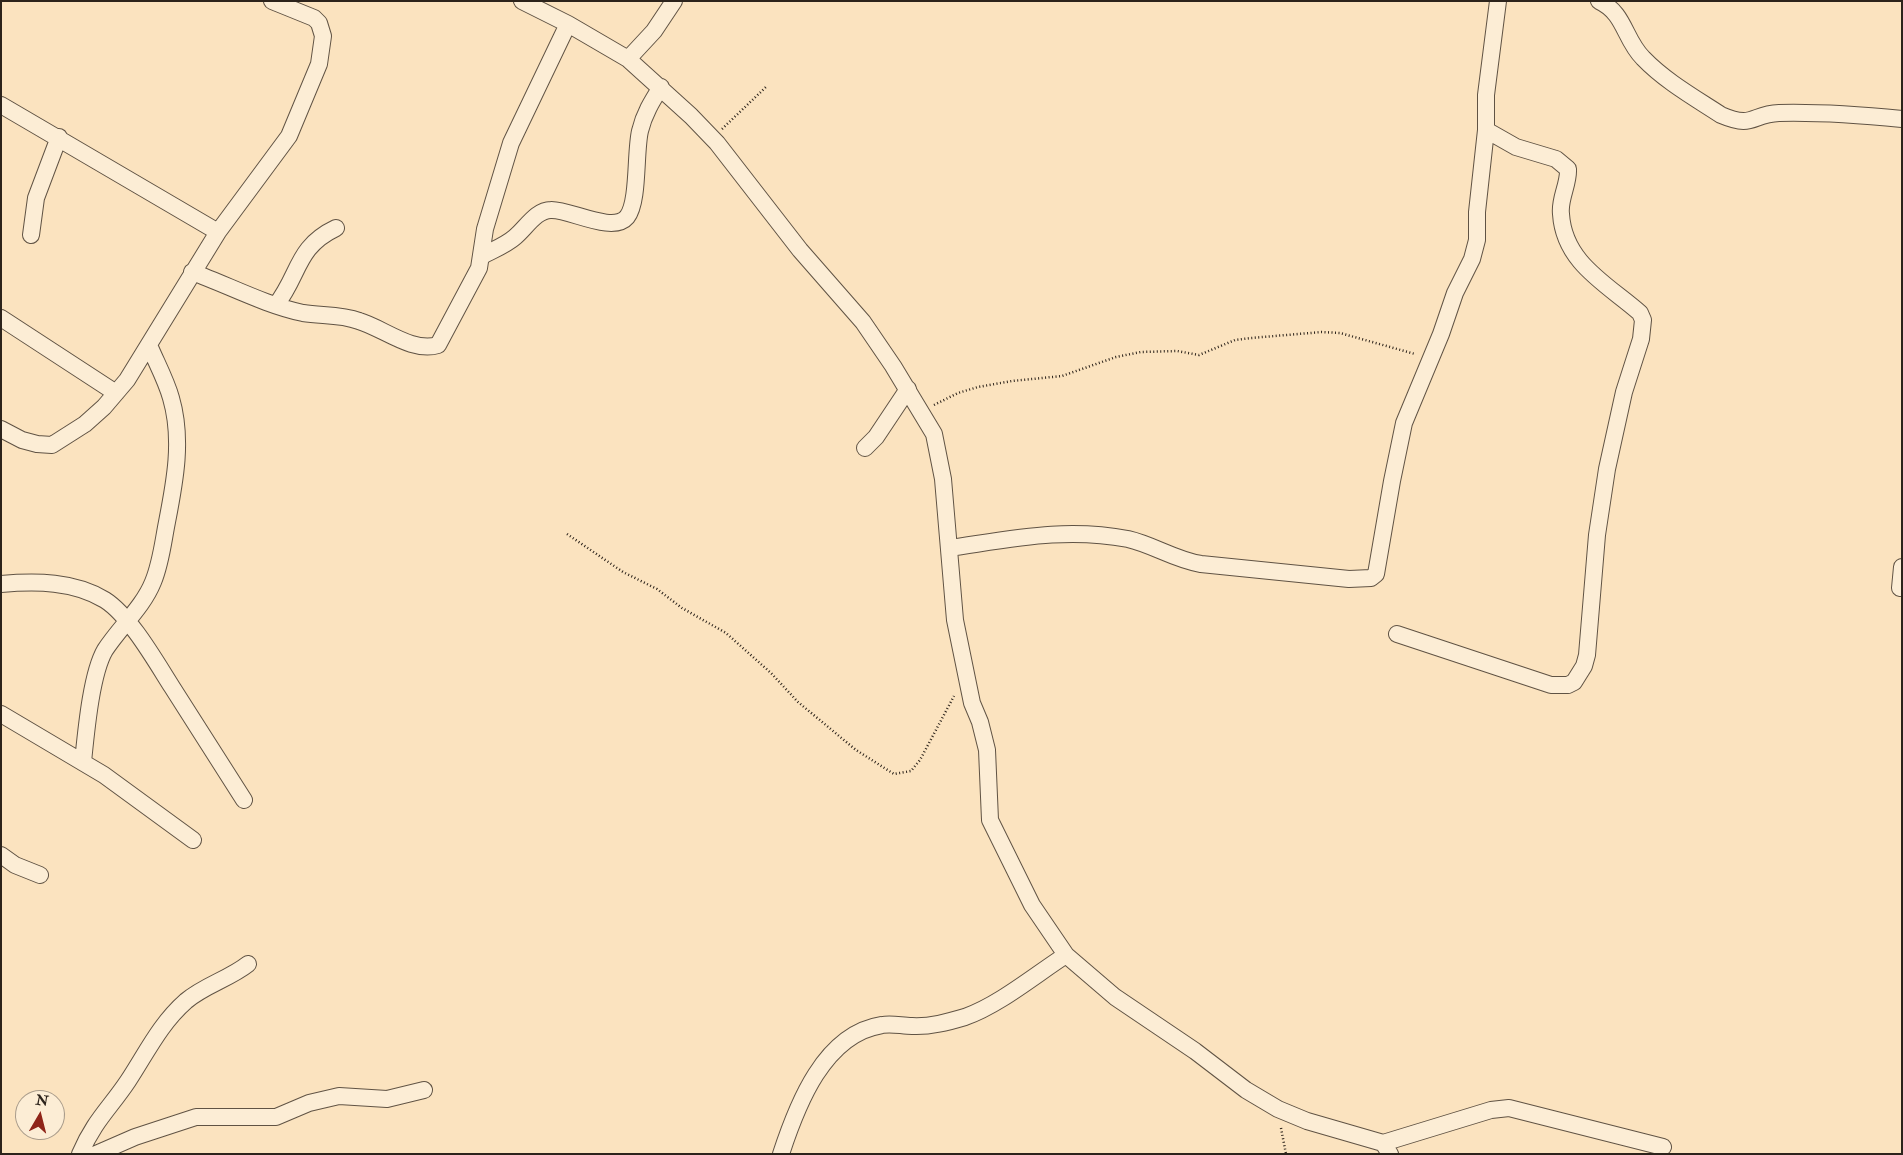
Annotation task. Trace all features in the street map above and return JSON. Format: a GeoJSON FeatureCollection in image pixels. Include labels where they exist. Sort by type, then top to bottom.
{"type":"FeatureCollection","features":[{"type":"Feature","properties":{"kind":"street"},"geometry":{"type":"LineString","coordinates":[[1,429],[22,440],[36,444],[52,445],[85,424],[116,394],[127,380],[218,232],[289,136],[318,64],[323,36],[320,23],[314,18],[272,1]]}},
{"type":"Feature","properties":{"kind":"street"},"geometry":{"type":"LineString","coordinates":[[522,1],[568,24],[628,59],[661,87],[712,138],[800,250],[863,322],[908,389],[934,434],[940,452],[955,620],[967,676],[987,750],[990,820],[1032,905],[1066,955],[1122,1002],[1196,1051],[1246,1090],[1278,1109],[1386,1148],[1491,1110],[1509,1108],[1663,1147]]}},
{"type":"Feature","properties":{"kind":"street"},"geometry":{"type":"LineString","coordinates":[[628,59],[654,31],[674,1]]}},
{"type":"Feature","properties":{"kind":"street"},"geometry":{"type":"LineString","coordinates":[[949,548],[1041,533],[1080,533],[1149,544],[1186,562],[1200,564],[1349,580],[1371,578],[1376,574],[1380,561],[1399,443],[1477,240],[1477,212],[1486,130],[1486,95],[1498,1]]}},
{"type":"Feature","properties":{"kind":"street"},"geometry":{"type":"LineString","coordinates":[[1599,1],[1612,8],[1641,57],[1656,70],[1721,115],[1732,120],[1750,122],[1778,113],[1902,119]]}},
{"type":"Feature","properties":{"kind":"street"},"geometry":{"type":"LineString","coordinates":[[192,272],[276,305],[304,313],[344,316],[378,328],[411,344],[430,348],[438,345],[480,268],[486,229],[511,143],[568,24]]}},
{"type":"Feature","properties":{"kind":"street"},"geometry":{"type":"LineString","coordinates":[[482,256],[515,238],[539,214],[548,210],[559,210],[608,223],[617,223],[627,216],[632,203],[639,133],[646,110],[661,87]]}},
{"type":"Feature","properties":{"kind":"street"},"geometry":{"type":"LineString","coordinates":[[1,105],[59,137],[218,232]]}},
{"type":"Feature","properties":{"kind":"street"},"geometry":{"type":"LineString","coordinates":[[1397,634],[1551,685],[1568,685],[1574,682],[1580,676],[1587,655],[1597,535],[1607,469],[1624,392],[1636,360],[1643,320],[1640,313],[1578,261],[1568,244],[1560,213],[1568,169],[1563,163],[1516,147],[1486,130]]}},
{"type":"Feature","properties":{"kind":"street"},"geometry":{"type":"LineString","coordinates":[[31,235],[36,198],[59,137]]}},
{"type":"Feature","properties":{"kind":"street"},"geometry":{"type":"LineString","coordinates":[[276,305],[287,289],[307,248],[315,240],[336,228]]}},
{"type":"Feature","properties":{"kind":"street"},"geometry":{"type":"LineString","coordinates":[[1,318],[116,394]]}},
{"type":"Feature","properties":{"kind":"street"},"geometry":{"type":"LineString","coordinates":[[83,762],[87,721],[104,652],[127,622],[153,582],[162,548],[178,448],[171,397],[149,345]]}},
{"type":"Feature","properties":{"kind":"street"},"geometry":{"type":"LineString","coordinates":[[865,448],[876,437],[908,389]]}},
{"type":"Feature","properties":{"kind":"street"},"geometry":{"type":"LineString","coordinates":[[1900,588],[1902,567]]}},
{"type":"Feature","properties":{"kind":"street"},"geometry":{"type":"LineString","coordinates":[[1,584],[48,583],[73,587],[106,600],[127,622],[148,649],[244,800]]}},
{"type":"Feature","properties":{"kind":"street"},"geometry":{"type":"LineString","coordinates":[[1,714],[104,775],[193,840]]}},
{"type":"Feature","properties":{"kind":"street"},"geometry":{"type":"LineString","coordinates":[[1,855],[15,865],[40,875]]}},
{"type":"Feature","properties":{"kind":"street"},"geometry":{"type":"LineString","coordinates":[[781,1154],[808,1090],[826,1061],[839,1045],[862,1029],[884,1024],[914,1026],[939,1024],[966,1016],[996,1000],[1066,955]]}},
{"type":"Feature","properties":{"kind":"street"},"geometry":{"type":"LineString","coordinates":[[80,1154],[89,1132],[128,1081],[146,1049],[169,1016],[203,989],[231,977],[248,964]]}},
{"type":"Feature","properties":{"kind":"street"},"geometry":{"type":"LineString","coordinates":[[96,1154],[145,1134],[196,1117],[276,1117],[309,1104],[339,1096],[387,1099],[424,1090]]}},
{"type":"Feature","properties":{"kind":"path"},"geometry":{"type":"LineString","coordinates":[[712,138],[767,86]]}},
{"type":"Feature","properties":{"kind":"path"},"geometry":{"type":"LineString","coordinates":[[922,413],[939,402],[978,387],[1012,381],[1062,376],[1116,358],[1141,352],[1177,351],[1199,355],[1235,340],[1251,338],[1322,332],[1340,333],[1432,357]]}},
{"type":"Feature","properties":{"kind":"path"},"geometry":{"type":"LineString","coordinates":[[567,534],[623,572],[657,590],[682,608],[726,633],[771,673],[798,702],[856,750],[894,774],[911,771],[920,760],[950,703],[967,676]]}},
{"type":"Feature","properties":{"kind":"path"},"geometry":{"type":"LineString","coordinates":[[1278,1109],[1286,1154]]}}]}
